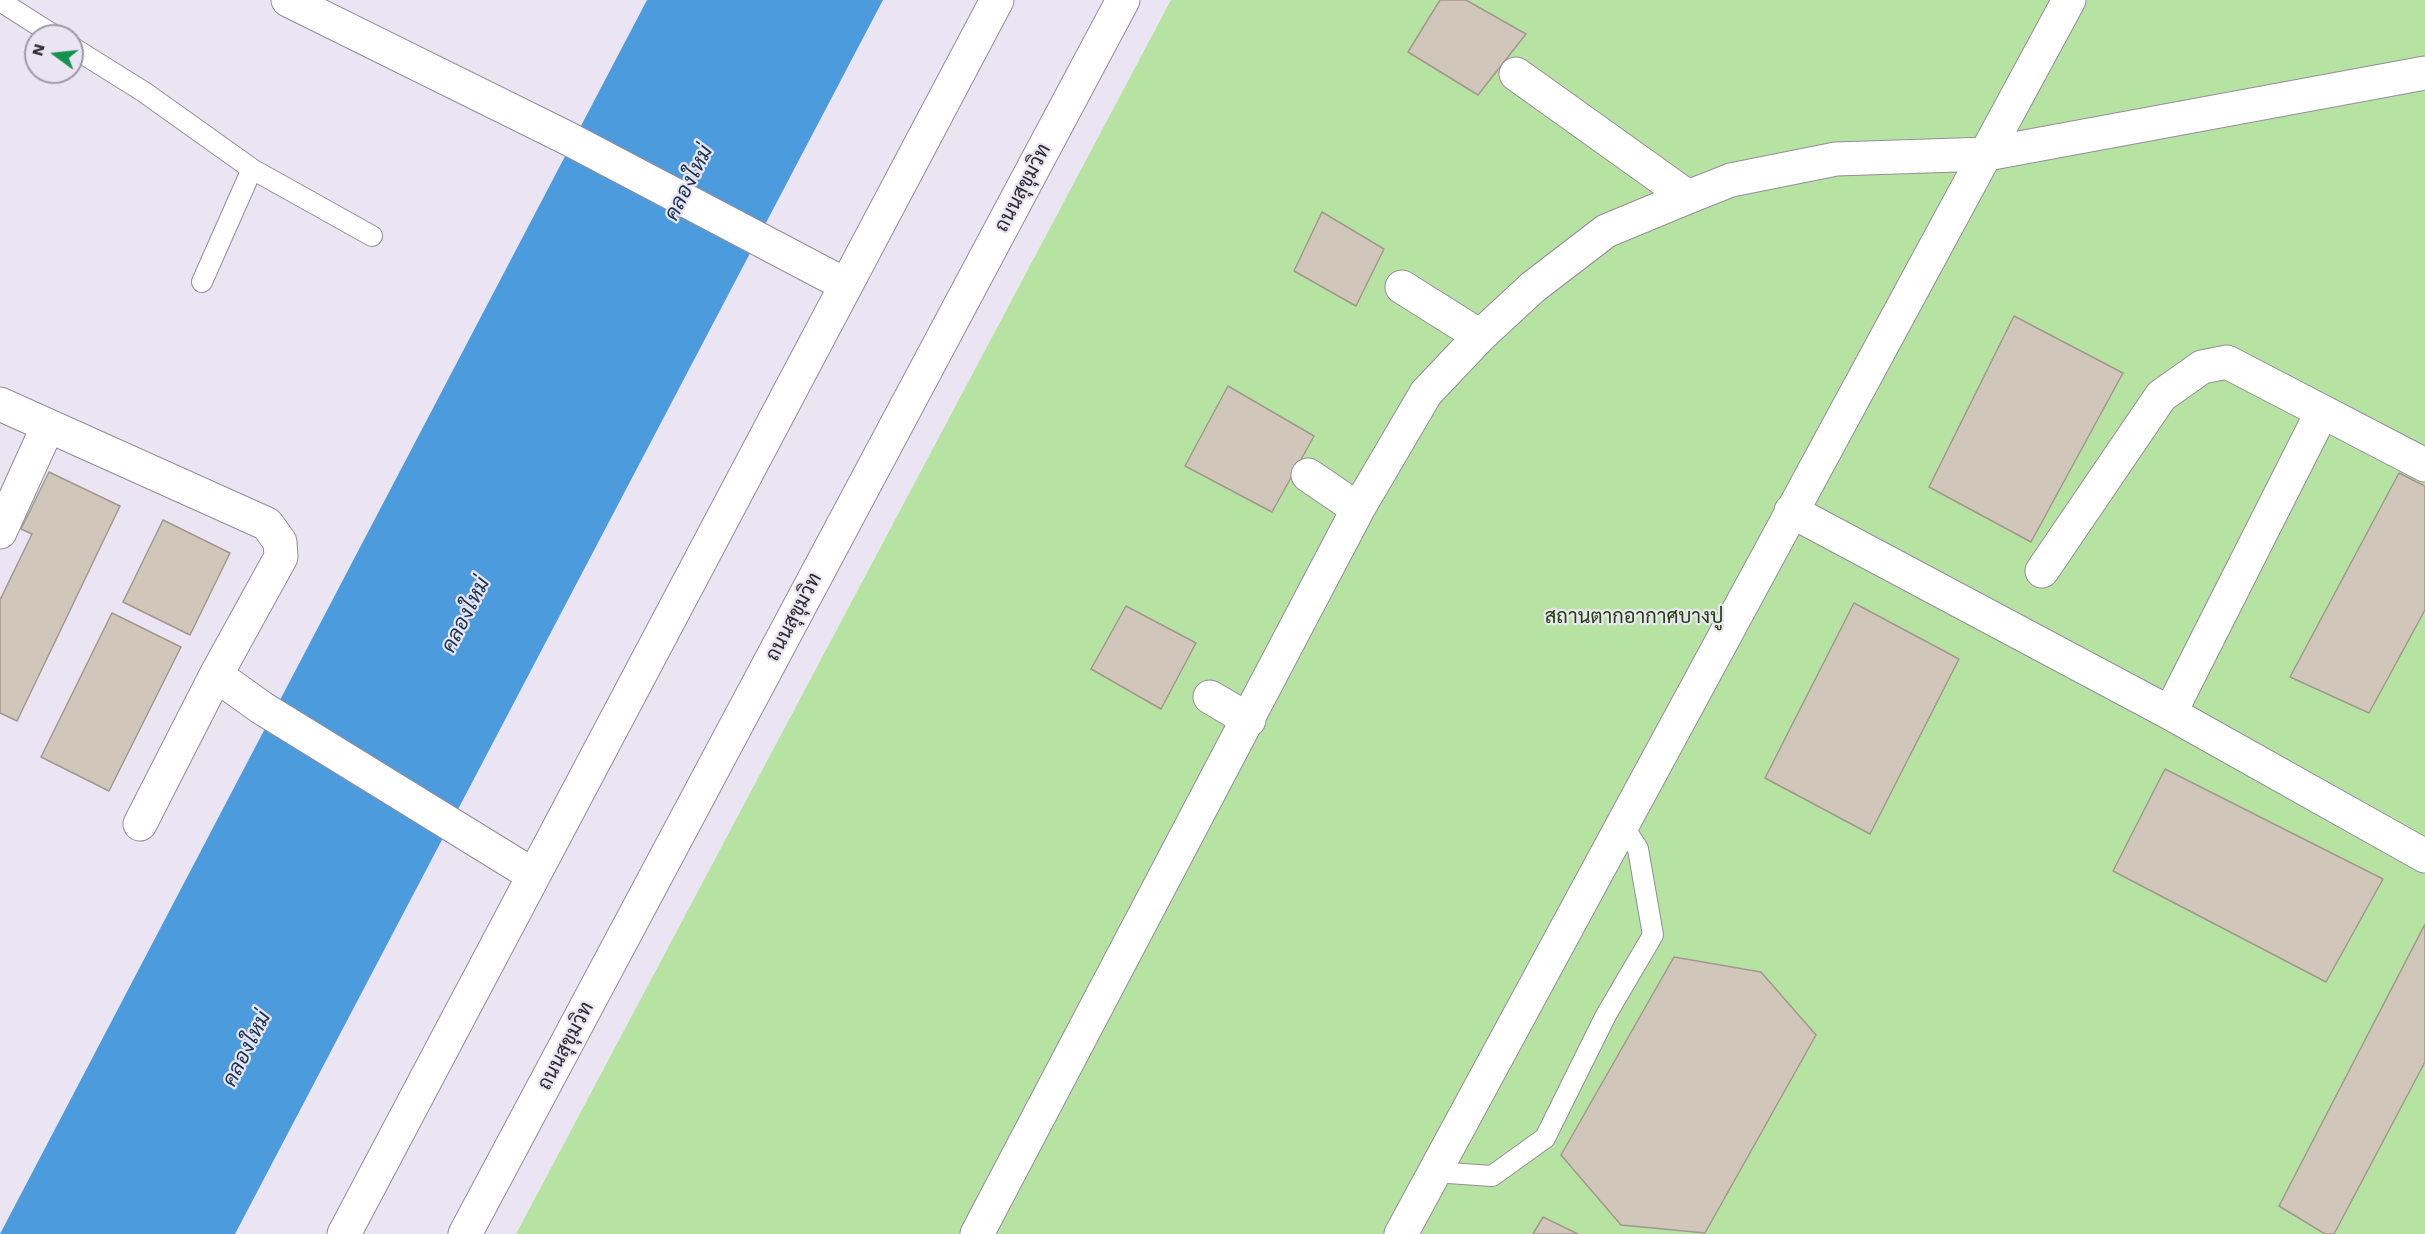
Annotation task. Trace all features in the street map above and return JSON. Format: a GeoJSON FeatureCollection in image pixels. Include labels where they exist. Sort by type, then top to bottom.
{"type":"FeatureCollection","features":[{"type":"Feature","properties":{"kind":"main road"},"geometry":{"type":"LineString","coordinates":[[288,0],[567,138],[774,245],[846,285]]}},
{"type":"Feature","properties":{"kind":"main road"},"geometry":{"type":"LineString","coordinates":[[344,1234],[997,0]]}},
{"type":"Feature","properties":{"kind":"main road","name":"ถนนสุขุมวิท"},"geometry":{"type":"LineString","coordinates":[[465,1234],[1123,0]]}},
{"type":"Feature","properties":{"kind":"main road"},"geometry":{"type":"LineString","coordinates":[[1401,1234],[2069,0]]}},
{"type":"Feature","properties":{"kind":"main road"},"geometry":{"type":"LineString","coordinates":[[977,1234],[1359,509],[1426,393],[1480,336],[1533,287],[1606,231],[1731,180],[1836,159],[1987,154],[2425,73]]}},
{"type":"Feature","properties":{"kind":"main road"},"geometry":{"type":"LineString","coordinates":[[1516,74],[1688,197]]}},
{"type":"Feature","properties":{"kind":"main road"},"geometry":{"type":"LineString","coordinates":[[1402,287],[1480,336]]}},
{"type":"Feature","properties":{"kind":"main road"},"geometry":{"type":"LineString","coordinates":[[2042,571],[2161,396],[2202,367],[2227,362],[2425,465]]}},
{"type":"Feature","properties":{"kind":"main road"},"geometry":{"type":"LineString","coordinates":[[0,404],[267,524],[280,542],[281,557],[216,675],[140,824]]}},
{"type":"Feature","properties":{"kind":"main road"},"geometry":{"type":"LineString","coordinates":[[2170,713],[2322,412]]}},
{"type":"Feature","properties":{"kind":"main road"},"geometry":{"type":"LineString","coordinates":[[0,532],[48,426]]}},
{"type":"Feature","properties":{"kind":"main road"},"geometry":{"type":"LineString","coordinates":[[1308,476],[1359,509]]}},
{"type":"Feature","properties":{"kind":"main road"},"geometry":{"type":"LineString","coordinates":[[1791,512],[2170,713],[2425,856]]}},
{"type":"Feature","properties":{"kind":"main road"},"geometry":{"type":"LineString","coordinates":[[216,675],[262,708],[533,875]]}},
{"type":"Feature","properties":{"kind":"main road"},"geometry":{"type":"LineString","coordinates":[[1210,697],[1249,720]]}},
{"type":"Feature","properties":{"kind":"lane"},"geometry":{"type":"LineString","coordinates":[[0,1],[36,24]]}},
{"type":"Feature","properties":{"kind":"lane"},"geometry":{"type":"LineString","coordinates":[[84,54],[144,92],[252,169],[372,236]]}},
{"type":"Feature","properties":{"kind":"lane"},"geometry":{"type":"LineString","coordinates":[[202,282],[252,169]]}},
{"type":"Feature","properties":{"kind":"lane"},"geometry":{"type":"LineString","coordinates":[[1434,1172],[1492,1176],[1545,1138],[1606,1015],[1653,935],[1638,849],[1622,824]]}},
{"type":"Feature","properties":{"kind":"green space","name":"สถานตากอากาศบางปู"},"geometry":{"type":"Polygon","coordinates":[[[1171,0],[2425,0],[2425,1234],[516,1234],[1171,0]]]}},
{"type":"Feature","properties":{"kind":"water","name":"คลองใหม่"},"geometry":{"type":"Polygon","coordinates":[[[647,0],[883,0],[235,1234],[0,1234],[647,0]]]}},
{"type":"Feature","properties":{"kind":"building"},"geometry":{"type":"Polygon","coordinates":[[[1440,0],[1466,0],[1526,34],[1478,95],[1408,52],[1440,0]]]}},
{"type":"Feature","properties":{"kind":"building"},"geometry":{"type":"Polygon","coordinates":[[[1322,212],[1384,249],[1356,306],[1294,271],[1322,212]]]}},
{"type":"Feature","properties":{"kind":"building"},"geometry":{"type":"Polygon","coordinates":[[[2014,316],[2123,373],[2031,542],[1929,487],[2014,316]]]}},
{"type":"Feature","properties":{"kind":"building"},"geometry":{"type":"Polygon","coordinates":[[[1228,386],[1314,436],[1272,512],[1185,466],[1228,386]]]}},
{"type":"Feature","properties":{"kind":"building"},"geometry":{"type":"Polygon","coordinates":[[[49,472],[120,506],[17,721],[0,713],[0,600],[32,534],[21,529],[49,472]]]}},
{"type":"Feature","properties":{"kind":"building"},"geometry":{"type":"Polygon","coordinates":[[[2399,473],[2425,486],[2425,610],[2369,713],[2290,677],[2399,473]]]}},
{"type":"Feature","properties":{"kind":"building"},"geometry":{"type":"Polygon","coordinates":[[[163,520],[230,553],[190,635],[123,602],[163,520]]]}},
{"type":"Feature","properties":{"kind":"building"},"geometry":{"type":"Polygon","coordinates":[[[1854,603],[1959,659],[1870,834],[1765,778],[1854,603]]]}},
{"type":"Feature","properties":{"kind":"building"},"geometry":{"type":"Polygon","coordinates":[[[1126,606],[1196,643],[1161,709],[1091,669],[1126,606]]]}},
{"type":"Feature","properties":{"kind":"building"},"geometry":{"type":"Polygon","coordinates":[[[112,613],[181,647],[109,791],[41,757],[112,613]]]}},
{"type":"Feature","properties":{"kind":"building"},"geometry":{"type":"Polygon","coordinates":[[[2165,769],[2383,879],[2326,982],[2113,871],[2165,769]]]}},
{"type":"Feature","properties":{"kind":"building"},"geometry":{"type":"Polygon","coordinates":[[[2425,924],[2425,1062],[2334,1234],[2325,1234],[2279,1206],[2425,924]]]}},
{"type":"Feature","properties":{"kind":"building"},"geometry":{"type":"Polygon","coordinates":[[[1674,957],[1761,972],[1816,1035],[1705,1233],[1621,1225],[1561,1155],[1674,957]]]}},
{"type":"Feature","properties":{"kind":"building"},"geometry":{"type":"Polygon","coordinates":[[[1543,1217],[1578,1234],[1533,1234],[1543,1217]]]}}]}
